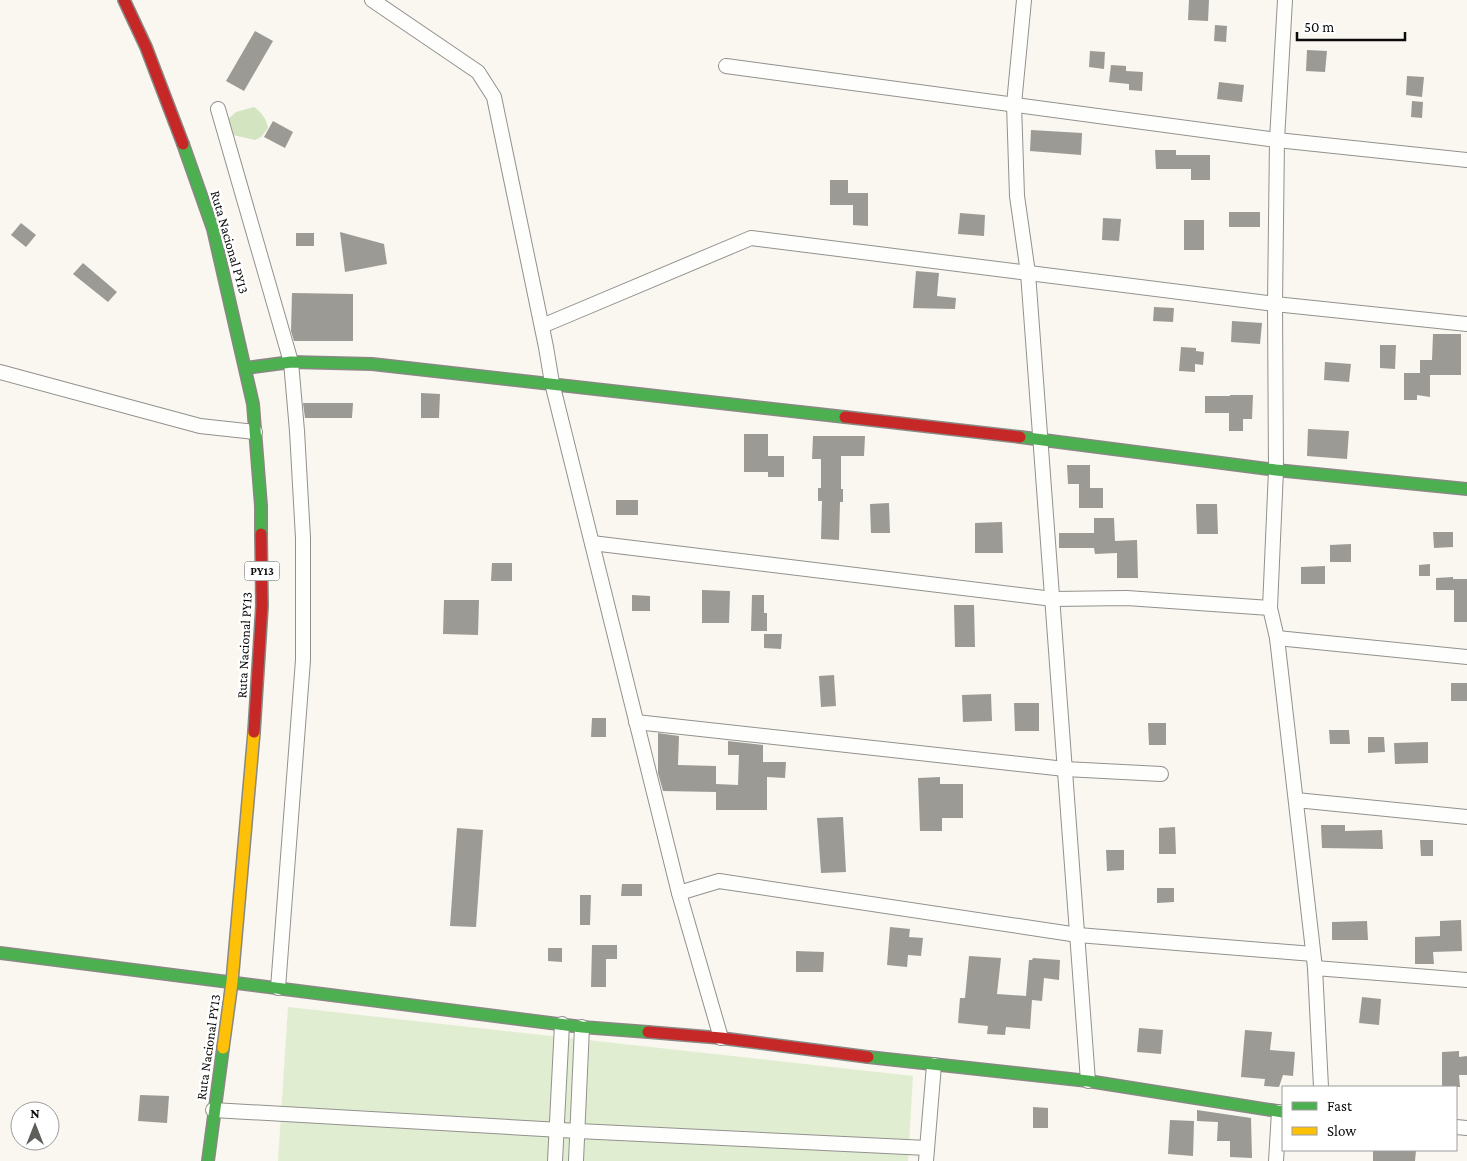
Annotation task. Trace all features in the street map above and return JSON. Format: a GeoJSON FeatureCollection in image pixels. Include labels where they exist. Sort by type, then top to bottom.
{"type":"FeatureCollection","features":[{"type":"Feature","properties":{"kind":"main road","name":"Ruta Nacional PY13"},"geometry":{"type":"LineString","coordinates":[[124,0],[157,75],[213,229],[253,404],[261,506],[262,606],[256,704],[232,982],[213,1110],[208,1161]]}},
{"type":"Feature","properties":{"kind":"main road"},"geometry":{"type":"LineString","coordinates":[[246,368],[291,362],[372,364],[1041,439],[1276,470],[1467,489]]}},
{"type":"Feature","properties":{"kind":"main road"},"geometry":{"type":"LineString","coordinates":[[0,954],[582,1027],[721,1038],[934,1065],[1088,1081],[1281,1112]]}},
{"type":"Feature","properties":{"kind":"street"},"geometry":{"type":"LineString","coordinates":[[372,0],[478,72],[494,97],[542,326],[552,383],[679,893],[721,1038]]}},
{"type":"Feature","properties":{"kind":"street"},"geometry":{"type":"LineString","coordinates":[[1024,0],[1014,104],[1017,196],[1028,273],[1088,1081]]}},
{"type":"Feature","properties":{"kind":"street"},"geometry":{"type":"LineString","coordinates":[[1285,0],[1278,140],[1275,304],[1276,470],[1270,608],[1277,638],[1315,968],[1320,1086]]}},
{"type":"Feature","properties":{"kind":"street"},"geometry":{"type":"LineString","coordinates":[[726,66],[1278,140],[1467,160]]}},
{"type":"Feature","properties":{"kind":"street"},"geometry":{"type":"LineString","coordinates":[[218,109],[291,362],[303,538],[303,660],[278,988]]}},
{"type":"Feature","properties":{"kind":"street"},"geometry":{"type":"LineString","coordinates":[[542,326],[750,238],[1275,304],[1467,324]]}},
{"type":"Feature","properties":{"kind":"street"},"geometry":{"type":"LineString","coordinates":[[0,372],[200,426],[255,432]]}},
{"type":"Feature","properties":{"kind":"street"},"geometry":{"type":"LineString","coordinates":[[592,543],[1053,599],[1126,598],[1270,608]]}},
{"type":"Feature","properties":{"kind":"street"},"geometry":{"type":"LineString","coordinates":[[1277,638],[1467,656]]}},
{"type":"Feature","properties":{"kind":"street"},"geometry":{"type":"LineString","coordinates":[[636,722],[1065,769],[1161,774]]}},
{"type":"Feature","properties":{"kind":"street"},"geometry":{"type":"LineString","coordinates":[[1296,800],[1467,817]]}},
{"type":"Feature","properties":{"kind":"street"},"geometry":{"type":"LineString","coordinates":[[679,893],[719,881],[1078,934],[1313,954]]}},
{"type":"Feature","properties":{"kind":"street"},"geometry":{"type":"LineString","coordinates":[[1315,968],[1467,980]]}},
{"type":"Feature","properties":{"kind":"street"},"geometry":{"type":"LineString","coordinates":[[555,1161],[562,1024]]}},
{"type":"Feature","properties":{"kind":"street"},"geometry":{"type":"LineString","coordinates":[[576,1161],[582,1027]]}},
{"type":"Feature","properties":{"kind":"street"},"geometry":{"type":"LineString","coordinates":[[213,1110],[557,1129],[927,1155],[934,1065]]}},
{"type":"Feature","properties":{"kind":"street"},"geometry":{"type":"LineString","coordinates":[[1276,1161],[1281,1112]]}},
{"type":"Feature","properties":{"kind":"green space"},"geometry":{"type":"Polygon","coordinates":[[[254,107],[263,116],[268,128],[261,137],[255,140],[233,135],[227,120],[236,112],[254,107]]]}},
{"type":"Feature","properties":{"kind":"green space"},"geometry":{"type":"Polygon","coordinates":[[[288,1007],[913,1076],[908,1161],[278,1161],[288,1007]]]}},
{"type":"Feature","properties":{"kind":"building"},"geometry":{"type":"Polygon","coordinates":[[[1189,0],[1209,0],[1208,21],[1188,20],[1189,0]]]}},
{"type":"Feature","properties":{"kind":"building"},"geometry":{"type":"Polygon","coordinates":[[[1215,25],[1227,26],[1226,42],[1214,41],[1215,25]]]}},
{"type":"Feature","properties":{"kind":"building"},"geometry":{"type":"Polygon","coordinates":[[[255,31],[273,41],[244,91],[226,81],[255,31]]]}},
{"type":"Feature","properties":{"kind":"building"},"geometry":{"type":"Polygon","coordinates":[[[1307,50],[1327,51],[1325,72],[1306,71],[1307,50]]]}},
{"type":"Feature","properties":{"kind":"building"},"geometry":{"type":"Polygon","coordinates":[[[1090,51],[1105,52],[1104,69],[1089,67],[1090,51]]]}},
{"type":"Feature","properties":{"kind":"building"},"geometry":{"type":"Polygon","coordinates":[[[1111,65],[1126,66],[1126,71],[1143,72],[1142,91],[1129,90],[1129,84],[1109,82],[1111,65]]]}},
{"type":"Feature","properties":{"kind":"building"},"geometry":{"type":"Polygon","coordinates":[[[1407,76],[1424,77],[1422,97],[1406,95],[1407,76]]]}},
{"type":"Feature","properties":{"kind":"building"},"geometry":{"type":"Polygon","coordinates":[[[1219,82],[1244,85],[1242,102],[1217,99],[1219,82]]]}},
{"type":"Feature","properties":{"kind":"building"},"geometry":{"type":"Polygon","coordinates":[[[1412,101],[1423,102],[1422,118],[1411,117],[1412,101]]]}},
{"type":"Feature","properties":{"kind":"building"},"geometry":{"type":"Polygon","coordinates":[[[273,121],[293,132],[285,148],[264,137],[273,121]]]}},
{"type":"Feature","properties":{"kind":"building"},"geometry":{"type":"Polygon","coordinates":[[[1031,130],[1082,133],[1081,155],[1030,151],[1031,130]]]}},
{"type":"Feature","properties":{"kind":"building"},"geometry":{"type":"Polygon","coordinates":[[[1155,150],[1176,150],[1176,155],[1210,155],[1210,180],[1191,180],[1191,169],[1156,169],[1155,150]]]}},
{"type":"Feature","properties":{"kind":"building"},"geometry":{"type":"Polygon","coordinates":[[[830,180],[848,180],[848,193],[868,193],[868,226],[853,225],[853,205],[830,205],[830,180]]]}},
{"type":"Feature","properties":{"kind":"building"},"geometry":{"type":"Polygon","coordinates":[[[1229,212],[1260,212],[1260,227],[1229,227],[1229,212]]]}},
{"type":"Feature","properties":{"kind":"building"},"geometry":{"type":"Polygon","coordinates":[[[960,213],[985,215],[984,236],[958,234],[960,213]]]}},
{"type":"Feature","properties":{"kind":"building"},"geometry":{"type":"Polygon","coordinates":[[[1103,218],[1121,219],[1119,241],[1102,240],[1103,218]]]}},
{"type":"Feature","properties":{"kind":"building"},"geometry":{"type":"Polygon","coordinates":[[[1184,220],[1204,220],[1204,250],[1184,250],[1184,220]]]}},
{"type":"Feature","properties":{"kind":"building"},"geometry":{"type":"Polygon","coordinates":[[[21,223],[36,235],[26,247],[11,235],[21,223]]]}},
{"type":"Feature","properties":{"kind":"building"},"geometry":{"type":"Polygon","coordinates":[[[340,232],[384,244],[387,264],[345,272],[340,232]]]}},
{"type":"Feature","properties":{"kind":"building"},"geometry":{"type":"Polygon","coordinates":[[[296,233],[314,233],[314,246],[296,246],[296,233]]]}},
{"type":"Feature","properties":{"kind":"building"},"geometry":{"type":"Polygon","coordinates":[[[83,263],[117,292],[108,302],[73,274],[83,263]]]}},
{"type":"Feature","properties":{"kind":"building"},"geometry":{"type":"Polygon","coordinates":[[[916,271],[939,273],[937,296],[956,298],[955,309],[913,308],[916,271]]]}},
{"type":"Feature","properties":{"kind":"building"},"geometry":{"type":"Polygon","coordinates":[[[292,293],[353,294],[353,341],[294,341],[291,331],[292,293]]]}},
{"type":"Feature","properties":{"kind":"building"},"geometry":{"type":"Polygon","coordinates":[[[1154,307],[1174,308],[1173,322],[1153,321],[1154,307]]]}},
{"type":"Feature","properties":{"kind":"building"},"geometry":{"type":"Polygon","coordinates":[[[1232,321],[1262,323],[1260,344],[1231,342],[1232,321]]]}},
{"type":"Feature","properties":{"kind":"building"},"geometry":{"type":"Polygon","coordinates":[[[1433,334],[1461,334],[1461,375],[1430,375],[1430,397],[1417,395],[1417,400],[1404,400],[1404,373],[1420,373],[1420,360],[1432,360],[1433,334]]]}},
{"type":"Feature","properties":{"kind":"building"},"geometry":{"type":"Polygon","coordinates":[[[1380,345],[1396,345],[1395,369],[1380,368],[1380,345]]]}},
{"type":"Feature","properties":{"kind":"building"},"geometry":{"type":"Polygon","coordinates":[[[1181,347],[1196,348],[1196,351],[1204,352],[1203,365],[1195,364],[1195,372],[1179,371],[1181,347]]]}},
{"type":"Feature","properties":{"kind":"building"},"geometry":{"type":"Polygon","coordinates":[[[1325,362],[1351,364],[1349,382],[1324,380],[1325,362]]]}},
{"type":"Feature","properties":{"kind":"building"},"geometry":{"type":"Polygon","coordinates":[[[421,393],[440,394],[439,418],[421,418],[421,393]]]}},
{"type":"Feature","properties":{"kind":"building"},"geometry":{"type":"Polygon","coordinates":[[[1253,395],[1252,419],[1243,419],[1243,431],[1229,431],[1229,413],[1205,413],[1205,396],[1253,395]]]}},
{"type":"Feature","properties":{"kind":"building"},"geometry":{"type":"Polygon","coordinates":[[[303,403],[353,403],[352,418],[305,418],[303,403]]]}},
{"type":"Feature","properties":{"kind":"building"},"geometry":{"type":"Polygon","coordinates":[[[1308,429],[1349,431],[1347,459],[1307,456],[1308,429]]]}},
{"type":"Feature","properties":{"kind":"building"},"geometry":{"type":"Polygon","coordinates":[[[744,434],[768,434],[768,456],[784,456],[784,477],[768,477],[768,472],[744,472],[744,434]]]}},
{"type":"Feature","properties":{"kind":"building"},"geometry":{"type":"Polygon","coordinates":[[[813,436],[865,436],[864,456],[841,456],[843,502],[840,502],[839,540],[821,539],[822,501],[818,501],[818,488],[821,488],[821,459],[812,459],[813,436]]]}},
{"type":"Feature","properties":{"kind":"building"},"geometry":{"type":"Polygon","coordinates":[[[1067,465],[1090,465],[1090,488],[1103,488],[1103,508],[1079,508],[1079,484],[1068,484],[1067,465]]]}},
{"type":"Feature","properties":{"kind":"building"},"geometry":{"type":"Polygon","coordinates":[[[616,500],[638,500],[638,515],[616,515],[616,500]]]}},
{"type":"Feature","properties":{"kind":"building"},"geometry":{"type":"Polygon","coordinates":[[[889,503],[890,533],[871,533],[870,504],[889,503]]]}},
{"type":"Feature","properties":{"kind":"building"},"geometry":{"type":"Polygon","coordinates":[[[1196,504],[1217,504],[1218,534],[1197,534],[1196,504]]]}},
{"type":"Feature","properties":{"kind":"building"},"geometry":{"type":"Polygon","coordinates":[[[1094,518],[1114,518],[1115,541],[1137,540],[1138,578],[1117,578],[1117,553],[1095,554],[1094,548],[1059,548],[1059,533],[1094,533],[1094,518]]]}},
{"type":"Feature","properties":{"kind":"building"},"geometry":{"type":"Polygon","coordinates":[[[1002,522],[1003,553],[975,553],[975,523],[1002,522]]]}},
{"type":"Feature","properties":{"kind":"building"},"geometry":{"type":"Polygon","coordinates":[[[1433,532],[1453,532],[1453,547],[1434,548],[1433,532]]]}},
{"type":"Feature","properties":{"kind":"building"},"geometry":{"type":"Polygon","coordinates":[[[1351,544],[1351,562],[1330,562],[1330,545],[1351,544]]]}},
{"type":"Feature","properties":{"kind":"building"},"geometry":{"type":"Polygon","coordinates":[[[492,563],[512,563],[512,581],[491,581],[492,563]]]}},
{"type":"Feature","properties":{"kind":"building"},"geometry":{"type":"Polygon","coordinates":[[[1430,564],[1430,576],[1419,576],[1419,565],[1430,564]]]}},
{"type":"Feature","properties":{"kind":"building"},"geometry":{"type":"Polygon","coordinates":[[[1325,566],[1325,584],[1301,584],[1301,567],[1325,566]]]}},
{"type":"Feature","properties":{"kind":"building"},"geometry":{"type":"Polygon","coordinates":[[[1453,577],[1453,579],[1467,579],[1467,622],[1454,622],[1454,590],[1436,590],[1436,578],[1453,577]]]}},
{"type":"Feature","properties":{"kind":"building"},"geometry":{"type":"Polygon","coordinates":[[[702,590],[730,591],[729,623],[702,623],[702,590]]]}},
{"type":"Feature","properties":{"kind":"building"},"geometry":{"type":"Polygon","coordinates":[[[632,595],[650,596],[650,611],[632,611],[632,595]]]}},
{"type":"Feature","properties":{"kind":"building"},"geometry":{"type":"Polygon","coordinates":[[[752,595],[764,595],[767,631],[751,631],[752,595]]]}},
{"type":"Feature","properties":{"kind":"building"},"geometry":{"type":"Polygon","coordinates":[[[444,600],[479,600],[478,635],[443,634],[444,600]]]}},
{"type":"Feature","properties":{"kind":"building"},"geometry":{"type":"Polygon","coordinates":[[[954,605],[974,605],[975,647],[955,647],[954,605]]]}},
{"type":"Feature","properties":{"kind":"building"},"geometry":{"type":"Polygon","coordinates":[[[764,634],[782,634],[781,649],[764,648],[764,634]]]}},
{"type":"Feature","properties":{"kind":"building"},"geometry":{"type":"Polygon","coordinates":[[[834,675],[836,706],[821,707],[819,676],[834,675]]]}},
{"type":"Feature","properties":{"kind":"building"},"geometry":{"type":"Polygon","coordinates":[[[1451,683],[1467,683],[1467,701],[1451,701],[1451,683]]]}},
{"type":"Feature","properties":{"kind":"building"},"geometry":{"type":"Polygon","coordinates":[[[991,694],[992,721],[963,722],[962,695],[991,694]]]}},
{"type":"Feature","properties":{"kind":"building"},"geometry":{"type":"Polygon","coordinates":[[[1014,703],[1039,703],[1039,731],[1015,731],[1014,703]]]}},
{"type":"Feature","properties":{"kind":"building"},"geometry":{"type":"Polygon","coordinates":[[[592,718],[606,718],[606,737],[591,737],[592,718]]]}},
{"type":"Feature","properties":{"kind":"building"},"geometry":{"type":"Polygon","coordinates":[[[1148,723],[1166,723],[1166,745],[1149,745],[1148,723]]]}},
{"type":"Feature","properties":{"kind":"building"},"geometry":{"type":"Polygon","coordinates":[[[1329,730],[1349,730],[1350,744],[1330,744],[1329,730]]]}},
{"type":"Feature","properties":{"kind":"building"},"geometry":{"type":"Polygon","coordinates":[[[658,733],[679,736],[678,765],[716,766],[716,784],[738,785],[739,755],[728,755],[728,741],[763,745],[763,762],[786,762],[785,778],[767,777],[767,810],[716,810],[716,792],[663,791],[658,773],[658,733]]]}},
{"type":"Feature","properties":{"kind":"building"},"geometry":{"type":"Polygon","coordinates":[[[1368,737],[1384,737],[1385,752],[1368,753],[1368,737]]]}},
{"type":"Feature","properties":{"kind":"building"},"geometry":{"type":"Polygon","coordinates":[[[1428,742],[1428,763],[1395,764],[1394,743],[1428,742]]]}},
{"type":"Feature","properties":{"kind":"building"},"geometry":{"type":"Polygon","coordinates":[[[940,777],[940,784],[963,784],[963,818],[942,818],[942,831],[920,831],[918,778],[940,777]]]}},
{"type":"Feature","properties":{"kind":"building"},"geometry":{"type":"Polygon","coordinates":[[[843,817],[846,872],[821,873],[817,818],[843,817]]]}},
{"type":"Feature","properties":{"kind":"building"},"geometry":{"type":"Polygon","coordinates":[[[1321,825],[1345,825],[1345,831],[1382,830],[1383,849],[1322,848],[1321,825]]]}},
{"type":"Feature","properties":{"kind":"building"},"geometry":{"type":"Polygon","coordinates":[[[1175,827],[1176,854],[1159,854],[1159,828],[1175,827]]]}},
{"type":"Feature","properties":{"kind":"building"},"geometry":{"type":"Polygon","coordinates":[[[457,828],[483,830],[476,927],[450,926],[457,828]]]}},
{"type":"Feature","properties":{"kind":"building"},"geometry":{"type":"Polygon","coordinates":[[[1420,840],[1433,840],[1433,856],[1421,856],[1420,840]]]}},
{"type":"Feature","properties":{"kind":"building"},"geometry":{"type":"Polygon","coordinates":[[[1106,850],[1124,850],[1124,870],[1107,871],[1106,850]]]}},
{"type":"Feature","properties":{"kind":"building"},"geometry":{"type":"Polygon","coordinates":[[[622,884],[642,884],[642,896],[621,896],[622,884]]]}},
{"type":"Feature","properties":{"kind":"building"},"geometry":{"type":"Polygon","coordinates":[[[1157,888],[1174,888],[1174,902],[1157,903],[1157,888]]]}},
{"type":"Feature","properties":{"kind":"building"},"geometry":{"type":"Polygon","coordinates":[[[580,895],[591,895],[590,925],[580,925],[580,895]]]}},
{"type":"Feature","properties":{"kind":"building"},"geometry":{"type":"Polygon","coordinates":[[[1461,920],[1462,951],[1433,952],[1434,964],[1415,964],[1415,937],[1440,936],[1440,921],[1461,920]]]}},
{"type":"Feature","properties":{"kind":"building"},"geometry":{"type":"Polygon","coordinates":[[[1367,921],[1368,940],[1332,940],[1332,922],[1367,921]]]}},
{"type":"Feature","properties":{"kind":"building"},"geometry":{"type":"Polygon","coordinates":[[[890,927],[910,929],[909,937],[923,938],[921,956],[908,955],[907,967],[887,965],[890,927]]]}},
{"type":"Feature","properties":{"kind":"building"},"geometry":{"type":"Polygon","coordinates":[[[592,945],[617,945],[617,959],[606,959],[606,987],[591,987],[592,945]]]}},
{"type":"Feature","properties":{"kind":"building"},"geometry":{"type":"Polygon","coordinates":[[[548,948],[562,948],[562,962],[548,961],[548,948]]]}},
{"type":"Feature","properties":{"kind":"building"},"geometry":{"type":"Polygon","coordinates":[[[796,951],[824,952],[823,972],[796,972],[796,951]]]}},
{"type":"Feature","properties":{"kind":"building"},"geometry":{"type":"Polygon","coordinates":[[[969,956],[1001,958],[997,994],[1026,996],[1029,960],[1033,958],[1060,960],[1059,980],[1044,978],[1042,1001],[1032,1000],[1030,1029],[1006,1027],[1005,1035],[987,1034],[988,1026],[958,1023],[960,998],[965,998],[969,956]]]}},
{"type":"Feature","properties":{"kind":"building"},"geometry":{"type":"Polygon","coordinates":[[[1362,997],[1381,999],[1379,1025],[1359,1023],[1362,997]]]}},
{"type":"Feature","properties":{"kind":"building"},"geometry":{"type":"Polygon","coordinates":[[[1139,1028],[1163,1030],[1161,1054],[1137,1052],[1139,1028]]]}},
{"type":"Feature","properties":{"kind":"building"},"geometry":{"type":"Polygon","coordinates":[[[1245,1030],[1272,1032],[1270,1050],[1295,1052],[1293,1076],[1283,1075],[1279,1087],[1264,1086],[1265,1079],[1241,1077],[1245,1030]]]}},
{"type":"Feature","properties":{"kind":"building"},"geometry":{"type":"Polygon","coordinates":[[[1459,1051],[1459,1057],[1467,1056],[1467,1075],[1459,1075],[1460,1087],[1442,1086],[1442,1052],[1459,1051]]]}},
{"type":"Feature","properties":{"kind":"building"},"geometry":{"type":"Polygon","coordinates":[[[140,1095],[169,1096],[167,1123],[138,1121],[140,1095]]]}},
{"type":"Feature","properties":{"kind":"building"},"geometry":{"type":"Polygon","coordinates":[[[1033,1107],[1048,1108],[1048,1128],[1033,1128],[1033,1107]]]}},
{"type":"Feature","properties":{"kind":"building"},"geometry":{"type":"Polygon","coordinates":[[[1197,1110],[1251,1118],[1252,1158],[1230,1157],[1230,1141],[1217,1141],[1218,1122],[1197,1121],[1197,1110]]]}},
{"type":"Feature","properties":{"kind":"building"},"geometry":{"type":"Polygon","coordinates":[[[1170,1120],[1194,1121],[1193,1156],[1168,1154],[1170,1120]]]}},
{"type":"Feature","properties":{"kind":"building"},"geometry":{"type":"Polygon","coordinates":[[[1373,1151],[1416,1151],[1415,1161],[1373,1161],[1373,1151]]]}},
{"type":"Feature","properties":{"kind":"traffic: fast"},"geometry":{"type":"LineString","coordinates":[[183,144],[213,229],[253,404],[261,506],[261,534]]}},
{"type":"Feature","properties":{"kind":"traffic: fast"},"geometry":{"type":"LineString","coordinates":[[246,368],[291,362],[372,364],[845,417]]}},
{"type":"Feature","properties":{"kind":"traffic: fast"},"geometry":{"type":"LineString","coordinates":[[1020,437],[1276,470],[1467,489]]}},
{"type":"Feature","properties":{"kind":"traffic: fast"},"geometry":{"type":"LineString","coordinates":[[0,953],[582,1027],[648,1032]]}},
{"type":"Feature","properties":{"kind":"traffic: fast"},"geometry":{"type":"LineString","coordinates":[[208,1161],[223,1048]]}},
{"type":"Feature","properties":{"kind":"traffic: fast"},"geometry":{"type":"LineString","coordinates":[[868,1057],[1088,1081],[1282,1112]]}},
{"type":"Feature","properties":{"kind":"traffic: slow"},"geometry":{"type":"LineString","coordinates":[[223,1048],[232,982],[254,732]]}},
{"type":"Feature","properties":{"kind":"traffic: jam"},"geometry":{"type":"LineString","coordinates":[[124,0],[146,47],[183,144]]}},
{"type":"Feature","properties":{"kind":"traffic: jam"},"geometry":{"type":"LineString","coordinates":[[845,417],[1020,437]]}},
{"type":"Feature","properties":{"kind":"traffic: jam"},"geometry":{"type":"LineString","coordinates":[[254,732],[262,606],[261,534]]}},
{"type":"Feature","properties":{"kind":"traffic: jam"},"geometry":{"type":"LineString","coordinates":[[648,1032],[721,1038],[868,1057]]}}]}
